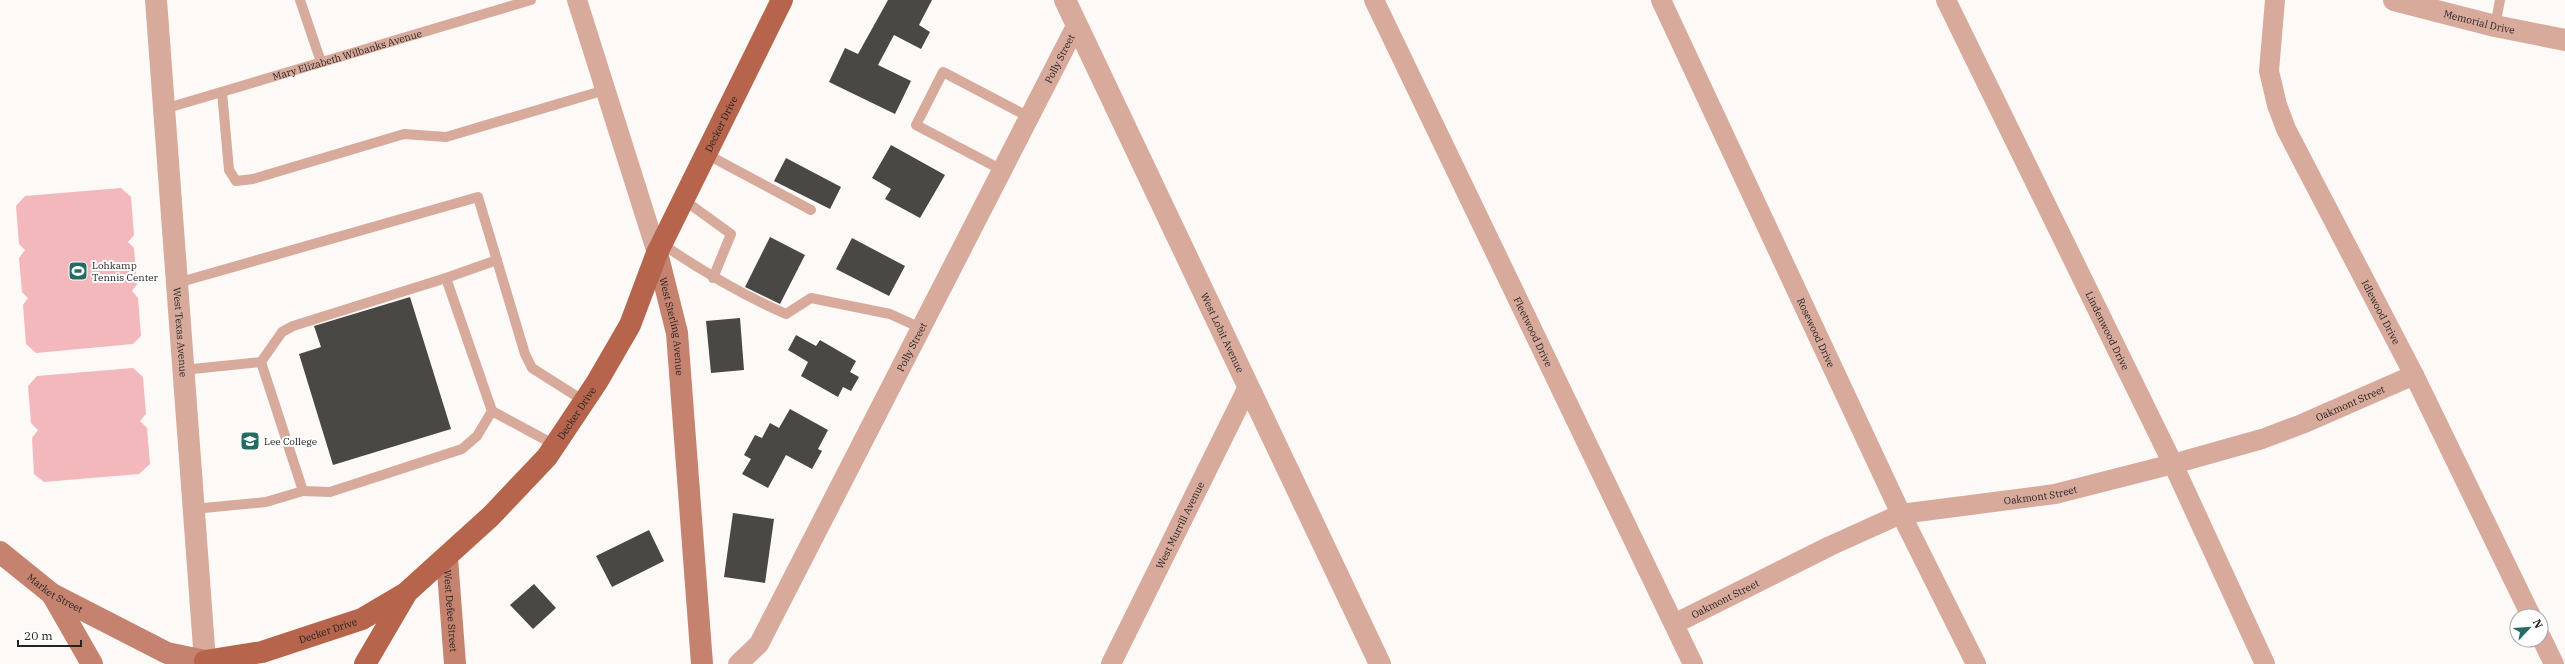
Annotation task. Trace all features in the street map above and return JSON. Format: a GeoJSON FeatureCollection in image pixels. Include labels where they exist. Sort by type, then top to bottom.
{"type":"FeatureCollection","features":[{"type":"Feature","properties":{"kind":"main road","name":"Decker Drive"},"geometry":{"type":"LineString","coordinates":[[205,662],[262,652],[362,619],[406,593],[447,558],[491,516],[547,457],[584,401],[630,325],[660,249],[782,0]]}},
{"type":"Feature","properties":{"kind":"main road","name":"West Sterling Avenue"},"geometry":{"type":"LineString","coordinates":[[660,249],[677,333],[702,664]]}},
{"type":"Feature","properties":{"kind":"main road","name":"Market Street"},"geometry":{"type":"LineString","coordinates":[[0,552],[52,594],[167,653],[205,662]]}},
{"type":"Feature","properties":{"kind":"main road","name":"West Defee Street"},"geometry":{"type":"LineString","coordinates":[[447,558],[455,664]]}},
{"type":"Feature","properties":{"kind":"main road"},"geometry":{"type":"LineString","coordinates":[[365,664],[406,593]]}},
{"type":"Feature","properties":{"kind":"main road"},"geometry":{"type":"LineString","coordinates":[[52,594],[92,664]]}},
{"type":"Feature","properties":{"kind":"street","name":"West Texas Avenue"},"geometry":{"type":"LineString","coordinates":[[156,0],[205,662]]}},
{"type":"Feature","properties":{"kind":"street","name":"West Sterling Avenue"},"geometry":{"type":"LineString","coordinates":[[577,0],[605,90],[660,249]]}},
{"type":"Feature","properties":{"kind":"street","name":"West Lobit Avenue"},"geometry":{"type":"LineString","coordinates":[[1065,0],[1380,664]]}},
{"type":"Feature","properties":{"kind":"street","name":"Fleetwood Drive"},"geometry":{"type":"LineString","coordinates":[[1374,0],[1693,664]]}},
{"type":"Feature","properties":{"kind":"street","name":"Rosewood Drive"},"geometry":{"type":"LineString","coordinates":[[1661,0],[1901,514],[1976,664]]}},
{"type":"Feature","properties":{"kind":"street","name":"Lindenwood Drive"},"geometry":{"type":"LineString","coordinates":[[1946,0],[2173,464],[2265,664]]}},
{"type":"Feature","properties":{"kind":"street","name":"Idlewood Drive"},"geometry":{"type":"LineString","coordinates":[[2275,0],[2269,70],[2277,105],[2286,129],[2414,375],[2527,608]]}},
{"type":"Feature","properties":{"kind":"street","name":"Memorial Drive"},"geometry":{"type":"LineString","coordinates":[[2394,0],[2496,26],[2565,40]]}},
{"type":"Feature","properties":{"kind":"street","name":"Polly Street"},"geometry":{"type":"LineString","coordinates":[[738,664],[759,644],[1077,24]]}},
{"type":"Feature","properties":{"kind":"street","name":"Oakmont Street"},"geometry":{"type":"LineString","coordinates":[[1674,624],[1830,546],[1901,514],[2055,494],[2173,464],[2262,439],[2302,424],[2414,375]]}},
{"type":"Feature","properties":{"kind":"street","name":"West Murrill Avenue"},"geometry":{"type":"LineString","coordinates":[[1111,664],[1248,387]]}},
{"type":"Feature","properties":{"kind":"street"},"geometry":{"type":"LineString","coordinates":[[2546,648],[2554,664]]}},
{"type":"Feature","properties":{"kind":"lane"},"geometry":{"type":"LineString","coordinates":[[300,0],[321,62]]}},
{"type":"Feature","properties":{"kind":"lane","name":"Mary Elizabeth Wilbanks Avenue"},"geometry":{"type":"LineString","coordinates":[[164,109],[531,0]]}},
{"type":"Feature","properties":{"kind":"lane"},"geometry":{"type":"LineString","coordinates":[[2496,26],[2500,0]]}},
{"type":"Feature","properties":{"kind":"lane"},"geometry":{"type":"LineString","coordinates":[[1002,170],[916,125],[943,72],[1029,117]]}},
{"type":"Feature","properties":{"kind":"lane"},"geometry":{"type":"LineString","coordinates":[[222,92],[229,170],[236,181],[253,179],[404,134],[446,137],[605,90]]}},
{"type":"Feature","properties":{"kind":"lane"},"geometry":{"type":"LineString","coordinates":[[706,154],[811,210]]}},
{"type":"Feature","properties":{"kind":"lane"},"geometry":{"type":"LineString","coordinates":[[177,283],[478,197],[525,354],[532,368],[584,401]]}},
{"type":"Feature","properties":{"kind":"lane"},"geometry":{"type":"LineString","coordinates":[[684,200],[731,234],[713,278]]}},
{"type":"Feature","properties":{"kind":"lane"},"geometry":{"type":"LineString","coordinates":[[660,249],[745,296],[786,314],[811,298],[890,314],[921,328]]}},
{"type":"Feature","properties":{"kind":"lane"},"geometry":{"type":"LineString","coordinates":[[183,370],[261,362],[282,332],[293,326],[446,278],[497,260]]}},
{"type":"Feature","properties":{"kind":"lane"},"geometry":{"type":"LineString","coordinates":[[446,278],[492,411],[555,445]]}},
{"type":"Feature","properties":{"kind":"lane"},"geometry":{"type":"LineString","coordinates":[[261,362],[303,491]]}},
{"type":"Feature","properties":{"kind":"lane"},"geometry":{"type":"LineString","coordinates":[[193,509],[266,502],[303,491],[330,492],[462,449],[477,436],[492,411]]}},
{"type":"Feature","properties":{"kind":"shaded area","name":"Lohkamp Tennis Center"},"geometry":{"type":"Polygon","coordinates":[[[121,188],[131,197],[134,235],[128,242],[134,248],[137,284],[132,291],[138,298],[141,336],[133,344],[36,353],[26,344],[23,305],[28,298],[22,292],[19,258],[25,250],[19,244],[16,206],[25,196],[121,188]]]}},
{"type":"Feature","properties":{"kind":"shaded area"},"geometry":{"type":"Polygon","coordinates":[[[133,368],[143,377],[146,414],[140,421],[147,428],[150,464],[139,474],[44,482],[34,474],[32,438],[38,430],[31,423],[28,386],[37,376],[133,368]]]}},
{"type":"Feature","properties":{"kind":"building"},"geometry":{"type":"Polygon","coordinates":[[[888,0],[932,0],[919,25],[930,32],[921,49],[894,35],[878,65],[911,81],[895,114],[829,82],[845,48],[858,54],[888,0]]]}},
{"type":"Feature","properties":{"kind":"building"},"geometry":{"type":"Polygon","coordinates":[[[891,145],[945,175],[920,218],[885,199],[891,189],[872,178],[891,145]]]}},
{"type":"Feature","properties":{"kind":"building"},"geometry":{"type":"Polygon","coordinates":[[[786,158],[841,187],[830,209],[774,181],[786,158]]]}},
{"type":"Feature","properties":{"kind":"building"},"geometry":{"type":"Polygon","coordinates":[[[770,237],[805,255],[780,304],[745,287],[770,237]]]}},
{"type":"Feature","properties":{"kind":"building"},"geometry":{"type":"Polygon","coordinates":[[[852,238],[905,266],[889,296],[836,269],[852,238]]]}},
{"type":"Feature","properties":{"kind":"building"},"geometry":{"type":"Polygon","coordinates":[[[410,297],[451,429],[333,465],[299,354],[321,347],[314,326],[410,297]]]}},
{"type":"Feature","properties":{"kind":"building"},"geometry":{"type":"Polygon","coordinates":[[[740,318],[744,370],[711,373],[706,321],[740,318]]]}},
{"type":"Feature","properties":{"kind":"building"},"geometry":{"type":"Polygon","coordinates":[[[796,335],[816,346],[820,340],[856,361],[850,372],[859,377],[851,391],[843,387],[838,397],[801,376],[808,362],[788,350],[796,335]]]}},
{"type":"Feature","properties":{"kind":"building"},"geometry":{"type":"Polygon","coordinates":[[[790,409],[828,430],[818,449],[822,451],[812,469],[786,455],[768,488],[742,474],[751,459],[744,455],[755,435],[762,438],[770,423],[779,428],[790,409]]]}},
{"type":"Feature","properties":{"kind":"building"},"geometry":{"type":"Polygon","coordinates":[[[733,513],[774,519],[765,583],[724,577],[733,513]]]}},
{"type":"Feature","properties":{"kind":"building"},"geometry":{"type":"Polygon","coordinates":[[[649,530],[664,561],[612,587],[596,556],[649,530]]]}},
{"type":"Feature","properties":{"kind":"building"},"geometry":{"type":"Polygon","coordinates":[[[534,584],[556,608],[533,629],[510,605],[534,584]]]}},
{"type":"Feature","properties":{"kind":"place","name":"Lohkamp Tennis Center"},"geometry":{"type":"Point","coordinates":[78,271]}},
{"type":"Feature","properties":{"kind":"place","name":"Lee College"},"geometry":{"type":"Point","coordinates":[250,441]}}]}
